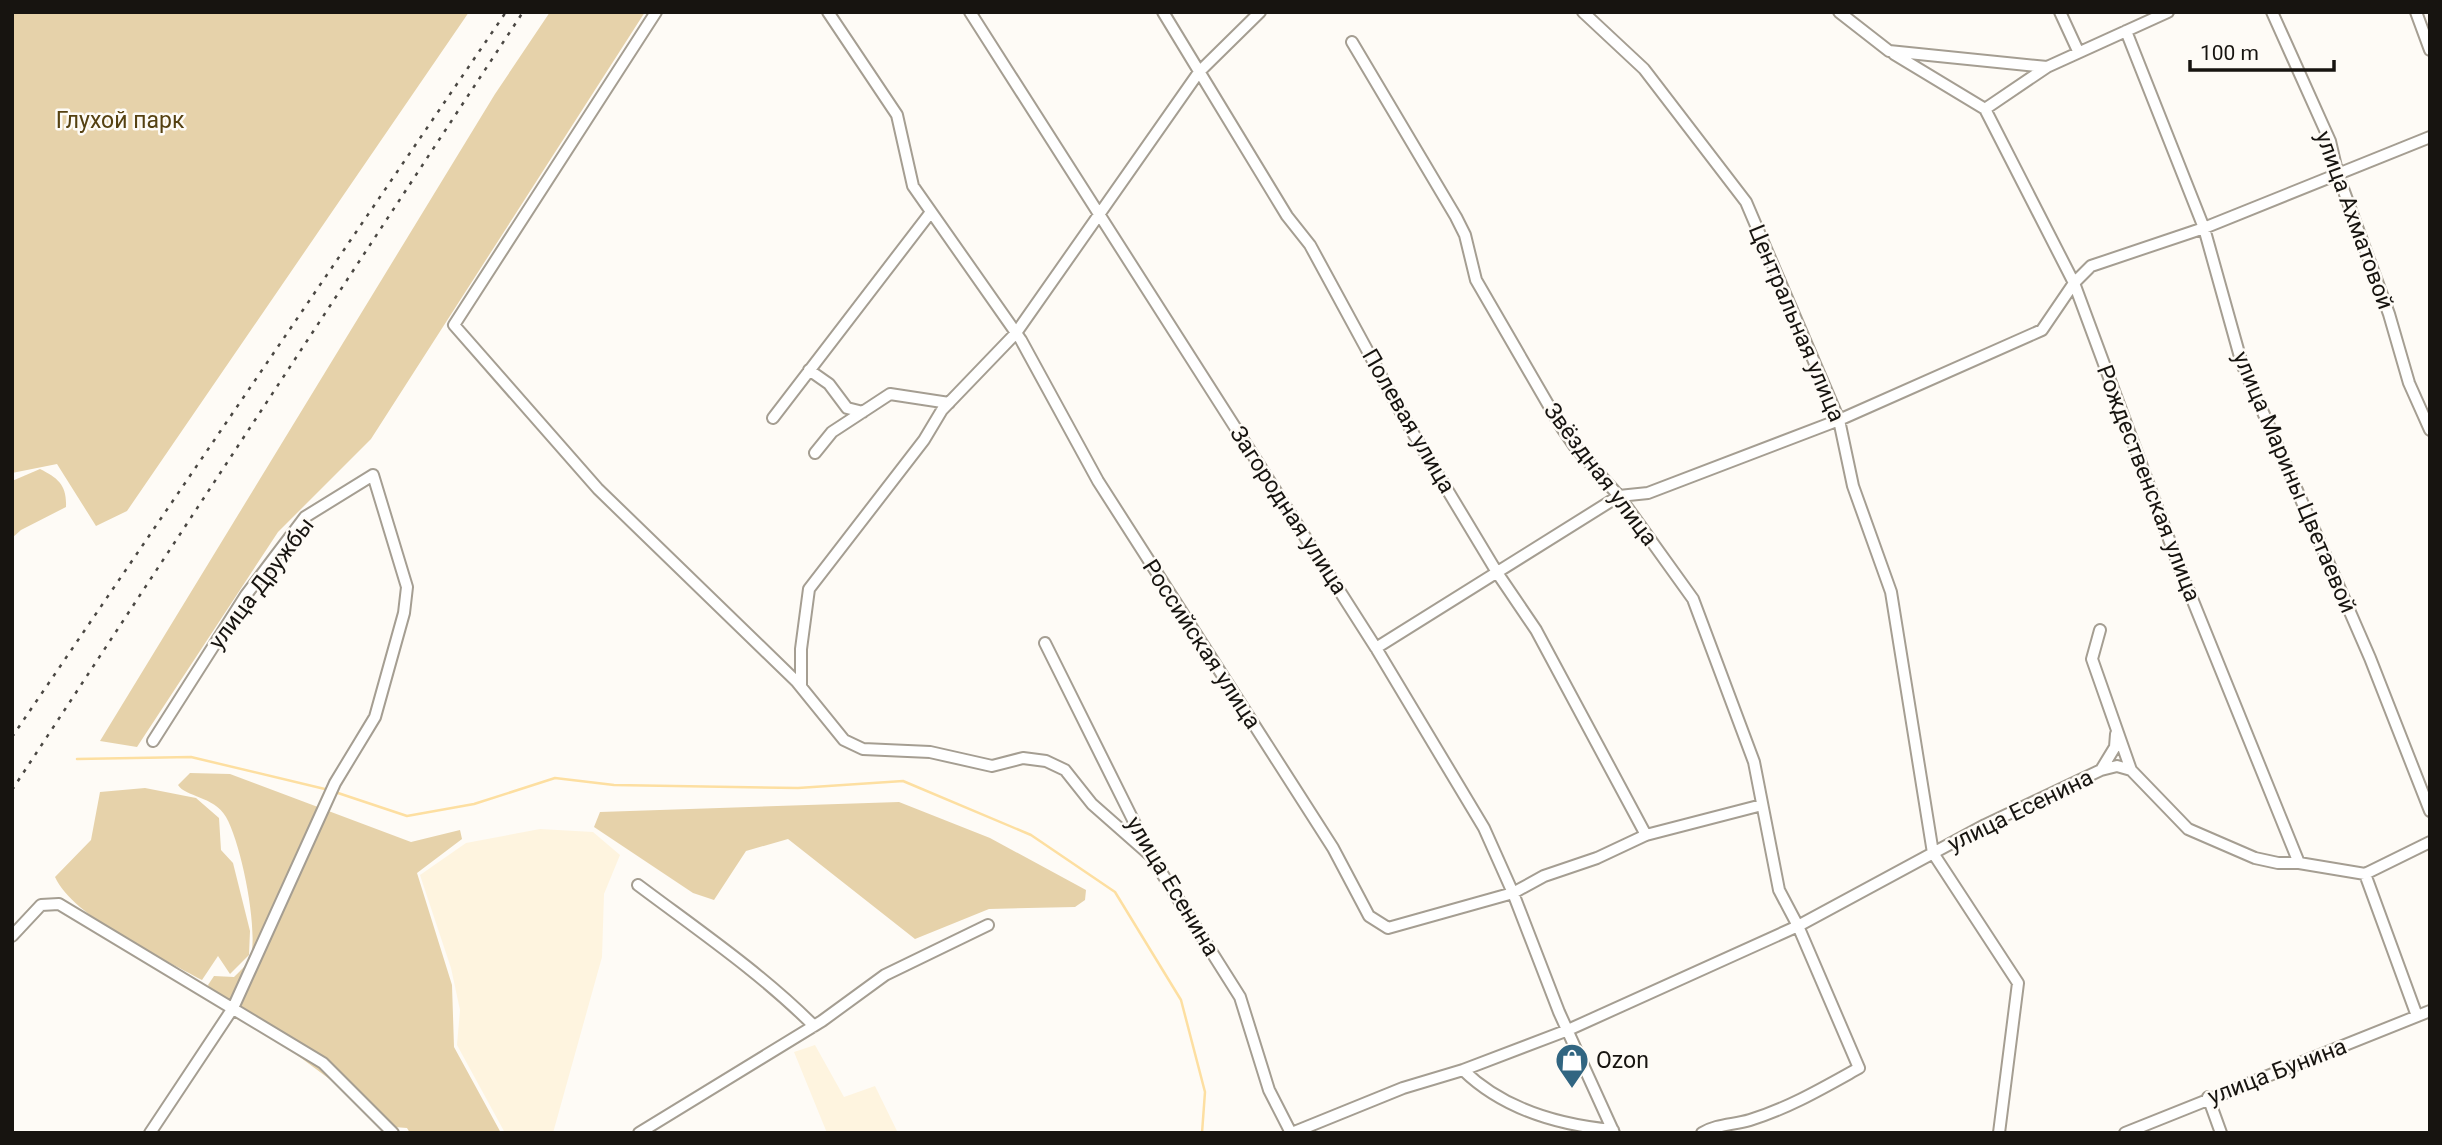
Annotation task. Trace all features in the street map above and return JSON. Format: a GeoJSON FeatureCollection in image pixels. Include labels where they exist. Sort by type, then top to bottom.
{"type":"FeatureCollection","features":[{"type":"Feature","properties":{"kind":"street"},"geometry":{"type":"LineString","coordinates":[[656,12],[454,325],[598,489],[802,687],[844,740],[863,749],[930,752],[992,766],[1023,758],[1046,761],[1065,770],[1092,804],[1151,856]]}},
{"type":"Feature","properties":{"kind":"street","name":"Российская улица"},"geometry":{"type":"LineString","coordinates":[[828,12],[897,115],[913,186],[1016,333],[1098,481],[1325,836],[1368,916],[1388,928],[1513,893],[1544,876],[1597,858],[1646,835],[1762,805]]}},
{"type":"Feature","properties":{"kind":"street","name":"Загородная улица"},"geometry":{"type":"LineString","coordinates":[[970,12],[1377,648],[1484,828],[1568,1030]]}},
{"type":"Feature","properties":{"kind":"street","name":"Полевая улица"},"geometry":{"type":"LineString","coordinates":[[1163,12],[1287,216],[1310,245],[1405,418],[1498,574],[1536,630],[1646,835]]}},
{"type":"Feature","properties":{"kind":"street"},"geometry":{"type":"LineString","coordinates":[[802,687],[801,649],[809,589],[949,403],[1016,333],[1199,72],[1260,12]]}},
{"type":"Feature","properties":{"kind":"street","name":"Центральная улица"},"geometry":{"type":"LineString","coordinates":[[1583,12],[1644,69],[1746,202],[1839,420],[1853,486],[1891,592],[1933,853]]}},
{"type":"Feature","properties":{"kind":"street"},"geometry":{"type":"LineString","coordinates":[[1839,12],[1889,51],[1984,109],[2047,67],[2168,12]]}},
{"type":"Feature","properties":{"kind":"street"},"geometry":{"type":"LineString","coordinates":[[2060,12],[2078,51]]}},
{"type":"Feature","properties":{"kind":"street","name":"улица Ахматовой"},"geometry":{"type":"LineString","coordinates":[[2272,12],[2330,141],[2338,175],[2389,314],[2409,383],[2430,430]]}},
{"type":"Feature","properties":{"kind":"street"},"geometry":{"type":"LineString","coordinates":[[2416,12],[2430,50]]}},
{"type":"Feature","properties":{"kind":"street","name":"улица Марины Цветаевой"},"geometry":{"type":"LineString","coordinates":[[2126,31],[2204,228],[2242,364],[2370,658],[2430,811]]}},
{"type":"Feature","properties":{"kind":"street","name":"Звёздная улица"},"geometry":{"type":"LineString","coordinates":[[1352,42],[1461,226],[1476,280],[1546,401],[1575,447],[1619,496],[1693,599],[1754,762],[1779,890],[1798,926]]}},
{"type":"Feature","properties":{"kind":"street"},"geometry":{"type":"LineString","coordinates":[[1889,51],[2047,67]]}},
{"type":"Feature","properties":{"kind":"street","name":"Рождественская улица"},"geometry":{"type":"LineString","coordinates":[[1984,109],[2074,283],[2180,569],[2299,863]]}},
{"type":"Feature","properties":{"kind":"street"},"geometry":{"type":"LineString","coordinates":[[1377,648],[1619,496],[1648,493],[1839,420],[2042,330],[2074,283],[2091,266],[2204,228],[2403,146],[2430,138]]}},
{"type":"Feature","properties":{"kind":"street"},"geometry":{"type":"LineString","coordinates":[[773,418],[931,212]]}},
{"type":"Feature","properties":{"kind":"street"},"geometry":{"type":"LineString","coordinates":[[809,370],[829,384],[847,408],[863,412]]}},
{"type":"Feature","properties":{"kind":"street"},"geometry":{"type":"LineString","coordinates":[[815,453],[832,432],[890,394],[949,403]]}},
{"type":"Feature","properties":{"kind":"street","name":"улица Дружбы"},"geometry":{"type":"LineString","coordinates":[[153,741],[246,595],[305,517],[373,475],[407,587],[404,613],[375,717],[326,801],[233,1008]]}},
{"type":"Feature","properties":{"kind":"street"},"geometry":{"type":"LineString","coordinates":[[2099,631],[2092,659],[2131,770],[2188,829],[2255,858],[2365,874],[2430,842]]}},
{"type":"Feature","properties":{"kind":"street","name":"улица Есенина"},"geometry":{"type":"LineString","coordinates":[[1045,643],[1151,856],[1240,997],[1269,1090],[1291,1133],[1403,1088],[1463,1070],[1568,1030],[1798,926],[1933,853],[2101,770],[2117,766],[2131,770]]}},
{"type":"Feature","properties":{"kind":"street"},"geometry":{"type":"LineString","coordinates":[[2101,770],[2115,747],[2117,728]]}},
{"type":"Feature","properties":{"kind":"street"},"geometry":{"type":"LineString","coordinates":[[1933,853],[2018,983],[1999,1133]]}},
{"type":"Feature","properties":{"kind":"street"},"geometry":{"type":"LineString","coordinates":[[2365,874],[2417,1016]]}},
{"type":"Feature","properties":{"kind":"street"},"geometry":{"type":"LineString","coordinates":[[638,885],[791,1003],[814,1026]]}},
{"type":"Feature","properties":{"kind":"street"},"geometry":{"type":"LineString","coordinates":[[12,936],[41,905],[59,904],[323,1063],[393,1133]]}},
{"type":"Feature","properties":{"kind":"street"},"geometry":{"type":"LineString","coordinates":[[639,1133],[814,1026],[885,975],[988,925]]}},
{"type":"Feature","properties":{"kind":"street"},"geometry":{"type":"LineString","coordinates":[[1702,1133],[1713,1126],[1748,1121],[1801,1101],[1859,1068],[1798,926]]}},
{"type":"Feature","properties":{"kind":"street"},"geometry":{"type":"LineString","coordinates":[[150,1133],[233,1008]]}},
{"type":"Feature","properties":{"kind":"street","name":"улица Бунина"},"geometry":{"type":"LineString","coordinates":[[2126,1133],[2208,1097],[2430,1011]]}},
{"type":"Feature","properties":{"kind":"street"},"geometry":{"type":"LineString","coordinates":[[1568,1030],[1614,1131]]}},
{"type":"Feature","properties":{"kind":"street"},"geometry":{"type":"LineString","coordinates":[[1463,1070],[1482,1088],[1525,1111],[1586,1128],[1614,1131]]}},
{"type":"Feature","properties":{"kind":"street"},"geometry":{"type":"LineString","coordinates":[[2208,1097],[2221,1133]]}},
{"type":"Feature","properties":{"kind":"shaded area"},"geometry":{"type":"Polygon","coordinates":[[[540,829],[593,832],[620,855],[604,894],[602,957],[553,1133],[505,1133],[457,1045],[460,1010],[451,968],[420,875],[466,843],[540,829]]]}},
{"type":"Feature","properties":{"kind":"shaded area"},"geometry":{"type":"Polygon","coordinates":[[[815,1045],[844,1097],[875,1086],[898,1133],[827,1133],[794,1052],[815,1045]]]}},
{"type":"Feature","properties":{"kind":"green space","name":"Глухой парк"},"geometry":{"type":"Polygon","coordinates":[[[12,12],[469,12],[127,511],[96,526],[57,464],[12,473],[12,12]]]}},
{"type":"Feature","properties":{"kind":"green space"},"geometry":{"type":"Polygon","coordinates":[[[550,12],[645,12],[371,439],[278,532],[137,747],[100,741],[495,94],[550,12]]]}},
{"type":"Feature","properties":{"kind":"green space"},"geometry":{"type":"Polygon","coordinates":[[[40,469],[60,483],[65,493],[66,507],[21,530],[12,538],[12,481],[40,469]]]}},
{"type":"Feature","properties":{"kind":"green space"},"geometry":{"type":"Polygon","coordinates":[[[190,773],[230,774],[411,842],[460,830],[462,839],[417,873],[452,985],[454,1047],[501,1133],[410,1133],[407,1128],[394,1127],[211,991],[208,985],[214,976],[234,977],[248,961],[253,943],[252,926],[247,885],[232,829],[221,810],[178,785],[190,773]]]}},
{"type":"Feature","properties":{"kind":"green space"},"geometry":{"type":"Polygon","coordinates":[[[145,788],[196,798],[219,818],[221,850],[233,863],[250,931],[249,955],[230,974],[218,956],[202,980],[143,948],[80,907],[55,877],[91,840],[100,792],[145,788]]]}},
{"type":"Feature","properties":{"kind":"green space"},"geometry":{"type":"Polygon","coordinates":[[[899,802],[990,838],[1086,890],[1085,900],[1075,907],[989,909],[915,939],[788,839],[746,851],[714,900],[693,893],[594,827],[600,812],[899,802]]]}},
{"type":"Feature","properties":{"kind":"waterway"},"geometry":{"type":"LineString","coordinates":[[77,759],[191,757],[329,790]]}},
{"type":"Feature","properties":{"kind":"waterway"},"geometry":{"type":"LineString","coordinates":[[335,792],[407,816],[474,804],[555,778],[614,785],[798,788],[903,781],[1031,835],[1115,892],[1181,1000],[1205,1092],[1202,1133]]}},
{"type":"Feature","properties":{"kind":"railway"},"geometry":{"type":"LineString","coordinates":[[12,737],[506,12]]}},
{"type":"Feature","properties":{"kind":"railway"},"geometry":{"type":"LineString","coordinates":[[12,790],[523,12]]}},
{"type":"Feature","properties":{"kind":"place","name":"Ozon"},"geometry":{"type":"Point","coordinates":[1572,1090]}}]}
